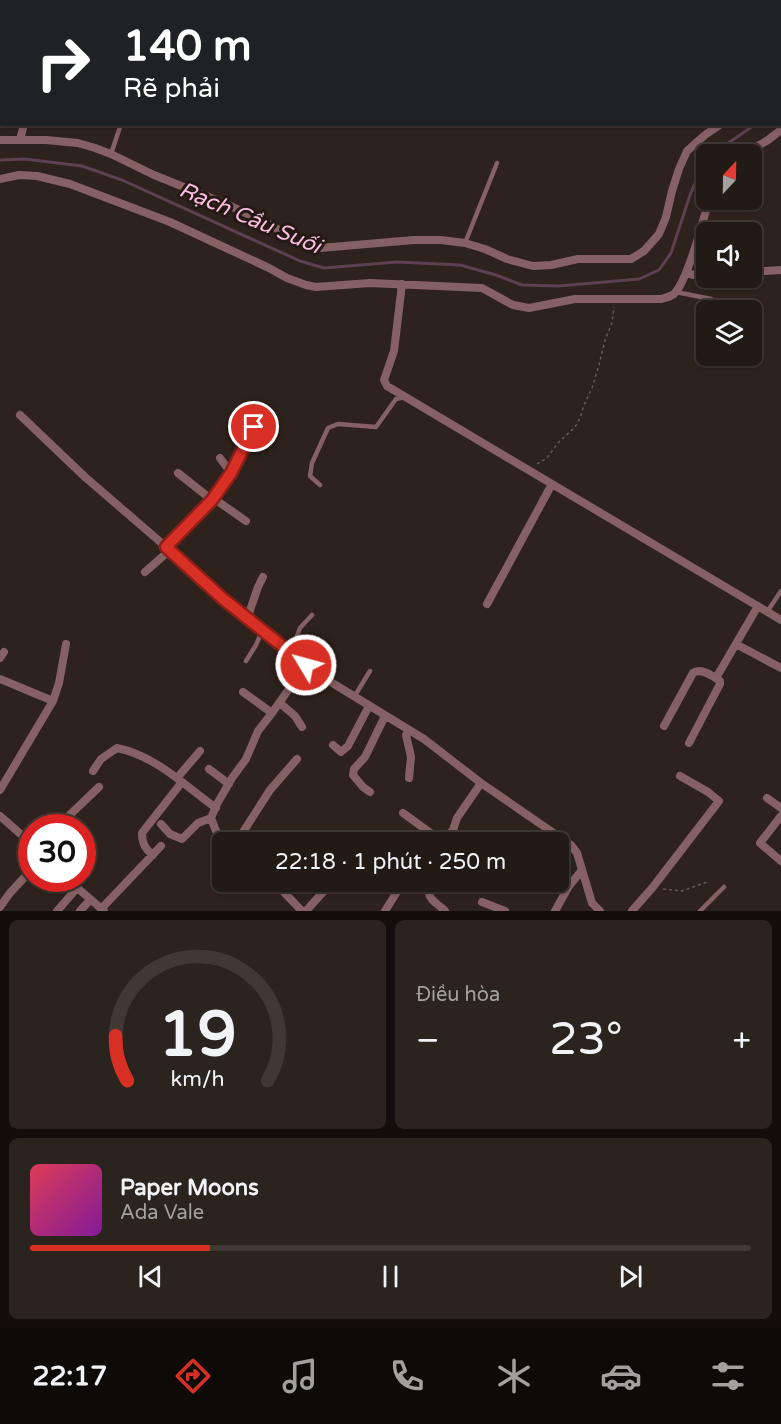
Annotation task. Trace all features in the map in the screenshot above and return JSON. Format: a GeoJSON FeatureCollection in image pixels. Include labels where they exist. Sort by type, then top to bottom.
{"type":"FeatureCollection","features":[{"type":"Feature","properties":{"kind":"street"},"geometry":{"type":"LineString","coordinates":[[20,140],[24,126]]}},
{"type":"Feature","properties":{"kind":"street"},"geometry":{"type":"LineString","coordinates":[[0,140],[78,143],[111,154],[154,176],[267,223],[301,243],[320,248],[441,240],[465,243],[532,266],[551,265],[578,259],[631,259],[644,251],[658,234],[666,217],[672,191],[687,151],[718,126]]}},
{"type":"Feature","properties":{"kind":"street"},"geometry":{"type":"LineString","coordinates":[[761,144],[781,130]]}},
{"type":"Feature","properties":{"kind":"street"},"geometry":{"type":"LineString","coordinates":[[0,179],[19,176],[37,177],[70,184],[170,222],[306,285],[316,287],[370,283],[482,288],[513,305],[529,308],[575,299],[661,299],[672,296],[686,273],[706,210]]}},
{"type":"Feature","properties":{"kind":"street"},"geometry":{"type":"LineString","coordinates":[[762,271],[781,270]]}},
{"type":"Feature","properties":{"kind":"street"},"geometry":{"type":"LineString","coordinates":[[686,273],[696,275]]}},
{"type":"Feature","properties":{"kind":"street"},"geometry":{"type":"LineString","coordinates":[[402,284],[394,351],[384,380],[387,386],[781,620]]}},
{"type":"Feature","properties":{"kind":"street"},"geometry":{"type":"LineString","coordinates":[[20,415],[85,477],[222,598],[290,654],[409,730],[552,832]]}},
{"type":"Feature","properties":{"kind":"street"},"geometry":{"type":"LineString","coordinates":[[145,572],[212,499],[231,473],[254,427]]}},
{"type":"Feature","properties":{"kind":"street"},"geometry":{"type":"LineString","coordinates":[[220,458],[231,473]]}},
{"type":"Feature","properties":{"kind":"street"},"geometry":{"type":"LineString","coordinates":[[177,473],[246,521]]}},
{"type":"Feature","properties":{"kind":"street"},"geometry":{"type":"LineString","coordinates":[[487,604],[552,484]]}},
{"type":"Feature","properties":{"kind":"street"},"geometry":{"type":"LineString","coordinates":[[247,619],[263,577]]}},
{"type":"Feature","properties":{"kind":"street"},"geometry":{"type":"LineString","coordinates":[[716,678],[758,606]]}},
{"type":"Feature","properties":{"kind":"street"},"geometry":{"type":"LineString","coordinates":[[0,790],[53,701],[59,683],[66,644]]}},
{"type":"Feature","properties":{"kind":"street"},"geometry":{"type":"LineString","coordinates":[[736,644],[781,668]]}},
{"type":"Feature","properties":{"kind":"street"},"geometry":{"type":"LineString","coordinates":[[217,832],[212,818],[216,808],[246,759],[258,731],[306,665]]}},
{"type":"Feature","properties":{"kind":"street"},"geometry":{"type":"LineString","coordinates":[[664,726],[696,670],[716,678],[720,684],[689,743]]}},
{"type":"Feature","properties":{"kind":"street"},"geometry":{"type":"LineString","coordinates":[[0,680],[53,701]]}},
{"type":"Feature","properties":{"kind":"street"},"geometry":{"type":"LineString","coordinates":[[243,692],[272,713]]}},
{"type":"Feature","properties":{"kind":"street"},"geometry":{"type":"LineString","coordinates":[[280,703],[296,716],[302,727]]}},
{"type":"Feature","properties":{"kind":"street"},"geometry":{"type":"LineString","coordinates":[[333,745],[341,752],[348,747],[369,706]]}},
{"type":"Feature","properties":{"kind":"street"},"geometry":{"type":"LineString","coordinates":[[370,792],[353,775],[354,769],[365,757],[385,716]]}},
{"type":"Feature","properties":{"kind":"street"},"geometry":{"type":"LineString","coordinates":[[409,730],[406,735],[411,757],[409,778]]}},
{"type":"Feature","properties":{"kind":"street"},"geometry":{"type":"LineString","coordinates":[[93,771],[102,759],[117,748],[129,751],[161,766],[216,808]]}},
{"type":"Feature","properties":{"kind":"street"},"geometry":{"type":"LineString","coordinates":[[153,855],[145,849],[142,833],[200,751]]}},
{"type":"Feature","properties":{"kind":"street"},"geometry":{"type":"LineString","coordinates":[[243,832],[270,790],[297,759]]}},
{"type":"Feature","properties":{"kind":"street"},"geometry":{"type":"LineString","coordinates":[[0,767],[9,774]]}},
{"type":"Feature","properties":{"kind":"street"},"geometry":{"type":"LineString","coordinates":[[209,769],[229,784]]}},
{"type":"Feature","properties":{"kind":"street"},"geometry":{"type":"LineString","coordinates":[[632,911],[719,801],[680,776]]}},
{"type":"Feature","properties":{"kind":"street"},"geometry":{"type":"LineString","coordinates":[[452,832],[457,818],[481,783]]}},
{"type":"Feature","properties":{"kind":"street"},"geometry":{"type":"LineString","coordinates":[[71,814],[99,788]]}},
{"type":"Feature","properties":{"kind":"street"},"geometry":{"type":"LineString","coordinates":[[767,798],[781,808]]}},
{"type":"Feature","properties":{"kind":"street"},"geometry":{"type":"LineString","coordinates":[[403,813],[429,832]]}},
{"type":"Feature","properties":{"kind":"street"},"geometry":{"type":"LineString","coordinates":[[0,816],[18,831]]}},
{"type":"Feature","properties":{"kind":"street"},"geometry":{"type":"LineString","coordinates":[[781,816],[760,843],[781,861]]}},
{"type":"Feature","properties":{"kind":"street"},"geometry":{"type":"LineString","coordinates":[[160,824],[170,834],[182,839],[198,823],[212,818]]}},
{"type":"Feature","properties":{"kind":"street"},"geometry":{"type":"LineString","coordinates":[[569,845],[577,853],[592,903],[600,911]]}},
{"type":"Feature","properties":{"kind":"street"},"geometry":{"type":"LineString","coordinates":[[81,892],[103,910],[161,846]]}},
{"type":"Feature","properties":{"kind":"street"},"geometry":{"type":"LineString","coordinates":[[555,911],[568,886],[582,870]]}},
{"type":"Feature","properties":{"kind":"street"},"geometry":{"type":"LineString","coordinates":[[0,908],[18,885]]}},
{"type":"Feature","properties":{"kind":"street"},"geometry":{"type":"LineString","coordinates":[[57,911],[74,892]]}},
{"type":"Feature","properties":{"kind":"street"},"geometry":{"type":"LineString","coordinates":[[284,892],[304,911],[322,892]]}},
{"type":"Feature","properties":{"kind":"street"},"geometry":{"type":"LineString","coordinates":[[385,911],[397,892]]}},
{"type":"Feature","properties":{"kind":"street"},"geometry":{"type":"LineString","coordinates":[[429,894],[445,911]]}},
{"type":"Feature","properties":{"kind":"street"},"geometry":{"type":"LineString","coordinates":[[81,911],[90,900]]}},
{"type":"Feature","properties":{"kind":"street"},"geometry":{"type":"LineString","coordinates":[[482,902],[505,911]]}},
{"type":"Feature","properties":{"kind":"lane"},"geometry":{"type":"LineString","coordinates":[[111,154],[120,126]]}},
{"type":"Feature","properties":{"kind":"lane"},"geometry":{"type":"LineString","coordinates":[[465,243],[497,163]]}},
{"type":"Feature","properties":{"kind":"lane"},"geometry":{"type":"LineString","coordinates":[[676,292],[711,299]]}},
{"type":"Feature","properties":{"kind":"lane"},"geometry":{"type":"LineString","coordinates":[[320,486],[310,476],[312,463],[328,428],[338,424],[376,427],[396,399],[405,397]]}},
{"type":"Feature","properties":{"kind":"lane"},"geometry":{"type":"LineString","coordinates":[[767,612],[781,591]]}},
{"type":"Feature","properties":{"kind":"lane"},"geometry":{"type":"LineString","coordinates":[[290,654],[300,628],[312,615]]}},
{"type":"Feature","properties":{"kind":"lane"},"geometry":{"type":"LineString","coordinates":[[246,661],[262,631]]}},
{"type":"Feature","properties":{"kind":"lane"},"geometry":{"type":"LineString","coordinates":[[354,696],[370,671]]}},
{"type":"Feature","properties":{"kind":"lane"},"geometry":{"type":"LineString","coordinates":[[700,911],[724,887]]}},
{"type":"Feature","properties":{"kind":"path"},"geometry":{"type":"LineString","coordinates":[[530,471],[547,458],[558,443],[575,427],[580,418],[592,388],[617,300]]}},
{"type":"Feature","properties":{"kind":"path"},"geometry":{"type":"LineString","coordinates":[[653,887],[682,891],[707,882]]}},
{"type":"Feature","properties":{"kind":"waterway","name":"Rạch Cầu Suối"},"geometry":{"type":"LineString","coordinates":[[727,144],[753,126]]}},
{"type":"Feature","properties":{"kind":"waterway","name":"Rạch Cầu Suối"},"geometry":{"type":"LineString","coordinates":[[0,160],[25,159],[82,166],[122,180],[300,261],[324,268],[397,262],[460,265],[522,285],[559,286],[639,279],[659,270],[671,253],[696,181]]}},
{"type":"Feature","properties":{"kind":"route"},"geometry":{"type":"LineString","coordinates":[[254,427],[231,473],[212,500],[166,547],[222,598],[306,665]]}}]}
